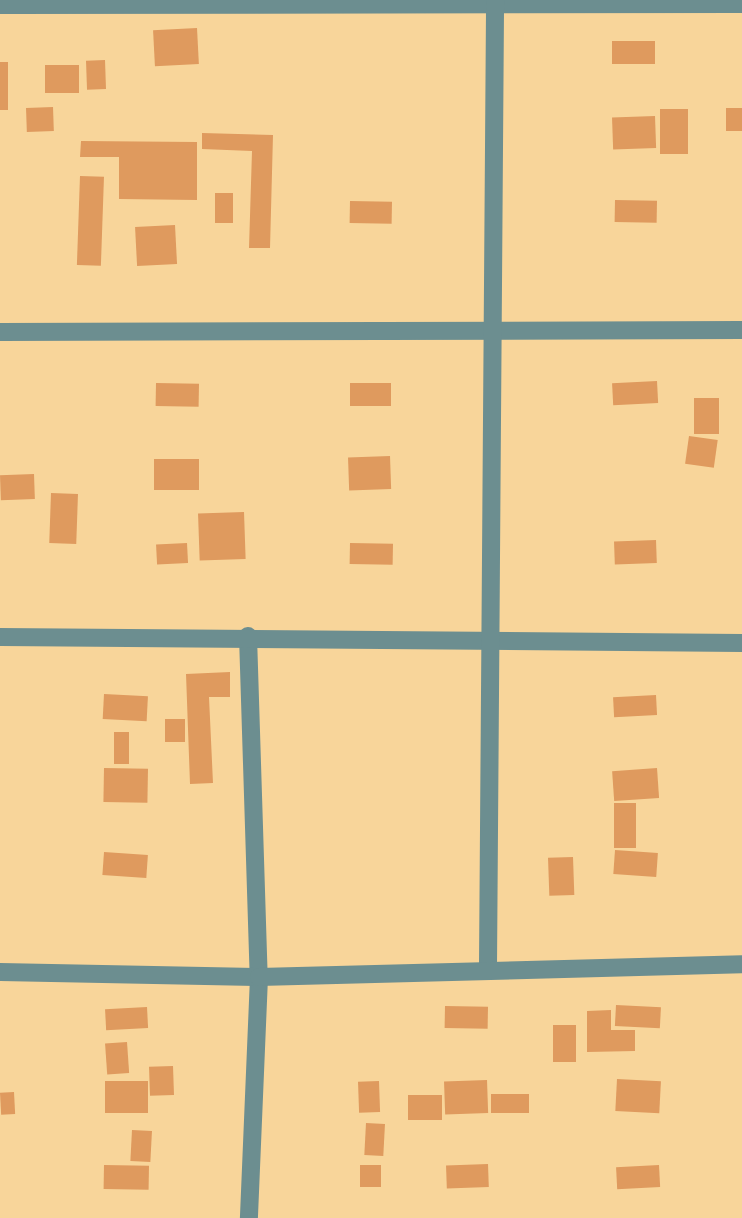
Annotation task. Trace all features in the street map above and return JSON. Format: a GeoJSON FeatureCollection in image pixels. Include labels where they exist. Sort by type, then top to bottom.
{"type":"FeatureCollection","features":[{"type":"Feature","properties":{"kind":"street"},"geometry":{"type":"LineString","coordinates":[[0,5],[244,2],[742,4]]}},
{"type":"Feature","properties":{"kind":"street"},"geometry":{"type":"LineString","coordinates":[[488,967],[495,2]]}},
{"type":"Feature","properties":{"kind":"street"},"geometry":{"type":"LineString","coordinates":[[0,332],[742,330]]}},
{"type":"Feature","properties":{"kind":"street"},"geometry":{"type":"LineString","coordinates":[[248,636],[259,976],[249,1218]]}},
{"type":"Feature","properties":{"kind":"street"},"geometry":{"type":"LineString","coordinates":[[0,637],[248,636],[742,643]]}},
{"type":"Feature","properties":{"kind":"street"},"geometry":{"type":"LineString","coordinates":[[0,972],[259,976],[488,967],[742,964]]}},
{"type":"Feature","properties":{"kind":"building"},"geometry":{"type":"Polygon","coordinates":[[[197,28],[199,64],[155,66],[153,30],[197,28]]]}},
{"type":"Feature","properties":{"kind":"building"},"geometry":{"type":"Polygon","coordinates":[[[612,41],[655,41],[655,64],[612,64],[612,41]]]}},
{"type":"Feature","properties":{"kind":"building"},"geometry":{"type":"Polygon","coordinates":[[[105,60],[106,89],[87,90],[86,61],[105,60]]]}},
{"type":"Feature","properties":{"kind":"building"},"geometry":{"type":"Polygon","coordinates":[[[0,62],[8,62],[8,110],[0,110],[0,62]]]}},
{"type":"Feature","properties":{"kind":"building"},"geometry":{"type":"Polygon","coordinates":[[[45,65],[79,65],[79,93],[45,93],[45,65]]]}},
{"type":"Feature","properties":{"kind":"building"},"geometry":{"type":"Polygon","coordinates":[[[53,107],[54,131],[27,132],[26,108],[53,107]]]}},
{"type":"Feature","properties":{"kind":"building"},"geometry":{"type":"Polygon","coordinates":[[[726,108],[742,108],[742,131],[726,131],[726,108]]]}},
{"type":"Feature","properties":{"kind":"building"},"geometry":{"type":"Polygon","coordinates":[[[660,109],[688,109],[688,154],[660,154],[660,109]]]}},
{"type":"Feature","properties":{"kind":"building"},"geometry":{"type":"Polygon","coordinates":[[[655,116],[656,148],[613,149],[612,118],[655,116]]]}},
{"type":"Feature","properties":{"kind":"building"},"geometry":{"type":"Polygon","coordinates":[[[202,133],[273,135],[270,248],[249,248],[252,151],[202,149],[202,133]]]}},
{"type":"Feature","properties":{"kind":"building"},"geometry":{"type":"Polygon","coordinates":[[[81,141],[197,142],[197,200],[119,199],[119,157],[80,157],[81,141]]]}},
{"type":"Feature","properties":{"kind":"building"},"geometry":{"type":"Polygon","coordinates":[[[80,176],[104,177],[101,266],[77,265],[80,176]]]}},
{"type":"Feature","properties":{"kind":"building"},"geometry":{"type":"Polygon","coordinates":[[[215,193],[233,193],[233,223],[215,223],[215,193]]]}},
{"type":"Feature","properties":{"kind":"building"},"geometry":{"type":"Polygon","coordinates":[[[615,200],[657,201],[657,223],[615,222],[615,200]]]}},
{"type":"Feature","properties":{"kind":"building"},"geometry":{"type":"Polygon","coordinates":[[[350,201],[392,202],[392,224],[350,223],[350,201]]]}},
{"type":"Feature","properties":{"kind":"building"},"geometry":{"type":"Polygon","coordinates":[[[175,225],[177,264],[137,266],[135,227],[175,225]]]}},
{"type":"Feature","properties":{"kind":"building"},"geometry":{"type":"Polygon","coordinates":[[[657,381],[658,403],[613,405],[612,383],[657,381]]]}},
{"type":"Feature","properties":{"kind":"building"},"geometry":{"type":"Polygon","coordinates":[[[156,383],[199,384],[199,407],[156,406],[156,383]]]}},
{"type":"Feature","properties":{"kind":"building"},"geometry":{"type":"Polygon","coordinates":[[[350,383],[391,383],[391,406],[350,406],[350,383]]]}},
{"type":"Feature","properties":{"kind":"building"},"geometry":{"type":"Polygon","coordinates":[[[694,398],[719,398],[719,434],[694,434],[694,398]]]}},
{"type":"Feature","properties":{"kind":"building"},"geometry":{"type":"Polygon","coordinates":[[[689,436],[718,440],[714,468],[685,464],[689,436]]]}},
{"type":"Feature","properties":{"kind":"building"},"geometry":{"type":"Polygon","coordinates":[[[390,456],[391,489],[349,490],[348,457],[390,456]]]}},
{"type":"Feature","properties":{"kind":"building"},"geometry":{"type":"Polygon","coordinates":[[[154,459],[199,459],[199,490],[154,490],[154,459]]]}},
{"type":"Feature","properties":{"kind":"building"},"geometry":{"type":"Polygon","coordinates":[[[34,474],[35,499],[1,500],[0,475],[34,474]]]}},
{"type":"Feature","properties":{"kind":"building"},"geometry":{"type":"Polygon","coordinates":[[[51,493],[78,494],[76,544],[49,543],[51,493]]]}},
{"type":"Feature","properties":{"kind":"building"},"geometry":{"type":"Polygon","coordinates":[[[244,512],[246,559],[200,561],[198,514],[244,512]]]}},
{"type":"Feature","properties":{"kind":"building"},"geometry":{"type":"Polygon","coordinates":[[[656,540],[657,563],[615,564],[614,541],[656,540]]]}},
{"type":"Feature","properties":{"kind":"building"},"geometry":{"type":"Polygon","coordinates":[[[187,543],[188,563],[157,565],[156,545],[187,543]]]}},
{"type":"Feature","properties":{"kind":"building"},"geometry":{"type":"Polygon","coordinates":[[[350,543],[393,544],[393,565],[350,564],[350,543]]]}},
{"type":"Feature","properties":{"kind":"building"},"geometry":{"type":"Polygon","coordinates":[[[230,672],[230,697],[209,697],[213,783],[190,784],[186,674],[230,672]]]}},
{"type":"Feature","properties":{"kind":"building"},"geometry":{"type":"Polygon","coordinates":[[[104,694],[148,696],[147,721],[103,719],[104,694]]]}},
{"type":"Feature","properties":{"kind":"building"},"geometry":{"type":"Polygon","coordinates":[[[656,695],[657,715],[614,717],[613,697],[656,695]]]}},
{"type":"Feature","properties":{"kind":"building"},"geometry":{"type":"Polygon","coordinates":[[[165,719],[185,719],[185,742],[165,742],[165,719]]]}},
{"type":"Feature","properties":{"kind":"building"},"geometry":{"type":"Polygon","coordinates":[[[114,732],[129,732],[129,764],[114,764],[114,732]]]}},
{"type":"Feature","properties":{"kind":"building"},"geometry":{"type":"Polygon","coordinates":[[[104,768],[148,769],[147,803],[103,802],[104,768]]]}},
{"type":"Feature","properties":{"kind":"building"},"geometry":{"type":"Polygon","coordinates":[[[657,768],[659,798],[614,801],[612,771],[657,768]]]}},
{"type":"Feature","properties":{"kind":"building"},"geometry":{"type":"Polygon","coordinates":[[[614,803],[636,803],[636,848],[614,848],[614,803]]]}},
{"type":"Feature","properties":{"kind":"building"},"geometry":{"type":"Polygon","coordinates":[[[615,850],[658,853],[656,877],[613,874],[615,850]]]}},
{"type":"Feature","properties":{"kind":"building"},"geometry":{"type":"Polygon","coordinates":[[[104,852],[148,855],[146,878],[102,875],[104,852]]]}},
{"type":"Feature","properties":{"kind":"building"},"geometry":{"type":"Polygon","coordinates":[[[573,857],[574,895],[549,896],[548,858],[573,857]]]}},
{"type":"Feature","properties":{"kind":"building"},"geometry":{"type":"Polygon","coordinates":[[[616,1005],[661,1007],[660,1028],[615,1026],[616,1005]]]}},
{"type":"Feature","properties":{"kind":"building"},"geometry":{"type":"Polygon","coordinates":[[[445,1006],[488,1007],[488,1029],[445,1028],[445,1006]]]}},
{"type":"Feature","properties":{"kind":"building"},"geometry":{"type":"Polygon","coordinates":[[[147,1007],[148,1028],[106,1030],[105,1009],[147,1007]]]}},
{"type":"Feature","properties":{"kind":"building"},"geometry":{"type":"Polygon","coordinates":[[[611,1010],[611,1030],[635,1030],[635,1051],[587,1052],[587,1011],[611,1010]]]}},
{"type":"Feature","properties":{"kind":"building"},"geometry":{"type":"Polygon","coordinates":[[[553,1025],[576,1025],[576,1062],[553,1062],[553,1025]]]}},
{"type":"Feature","properties":{"kind":"building"},"geometry":{"type":"Polygon","coordinates":[[[127,1042],[129,1073],[107,1074],[105,1044],[127,1042]]]}},
{"type":"Feature","properties":{"kind":"building"},"geometry":{"type":"Polygon","coordinates":[[[173,1066],[174,1095],[150,1096],[149,1067],[173,1066]]]}},
{"type":"Feature","properties":{"kind":"building"},"geometry":{"type":"Polygon","coordinates":[[[617,1079],[661,1081],[659,1113],[615,1111],[617,1079]]]}},
{"type":"Feature","properties":{"kind":"building"},"geometry":{"type":"Polygon","coordinates":[[[487,1080],[488,1113],[445,1114],[444,1082],[487,1080]]]}},
{"type":"Feature","properties":{"kind":"building"},"geometry":{"type":"Polygon","coordinates":[[[105,1081],[148,1081],[148,1113],[105,1113],[105,1081]]]}},
{"type":"Feature","properties":{"kind":"building"},"geometry":{"type":"Polygon","coordinates":[[[379,1081],[380,1112],[359,1113],[358,1082],[379,1081]]]}},
{"type":"Feature","properties":{"kind":"building"},"geometry":{"type":"Polygon","coordinates":[[[14,1092],[15,1114],[1,1115],[0,1093],[14,1092]]]}},
{"type":"Feature","properties":{"kind":"building"},"geometry":{"type":"Polygon","coordinates":[[[491,1094],[529,1094],[529,1113],[491,1113],[491,1094]]]}},
{"type":"Feature","properties":{"kind":"building"},"geometry":{"type":"Polygon","coordinates":[[[408,1095],[442,1095],[442,1120],[408,1120],[408,1095]]]}},
{"type":"Feature","properties":{"kind":"building"},"geometry":{"type":"Polygon","coordinates":[[[366,1123],[385,1124],[383,1156],[364,1155],[366,1123]]]}},
{"type":"Feature","properties":{"kind":"building"},"geometry":{"type":"Polygon","coordinates":[[[132,1130],[152,1131],[150,1162],[130,1161],[132,1130]]]}},
{"type":"Feature","properties":{"kind":"building"},"geometry":{"type":"Polygon","coordinates":[[[488,1164],[489,1187],[447,1188],[446,1165],[488,1164]]]}},
{"type":"Feature","properties":{"kind":"building"},"geometry":{"type":"Polygon","coordinates":[[[104,1165],[149,1166],[149,1190],[104,1189],[104,1165]]]}},
{"type":"Feature","properties":{"kind":"building"},"geometry":{"type":"Polygon","coordinates":[[[360,1165],[381,1165],[381,1187],[360,1187],[360,1165]]]}},
{"type":"Feature","properties":{"kind":"building"},"geometry":{"type":"Polygon","coordinates":[[[659,1165],[660,1187],[617,1189],[616,1167],[659,1165]]]}}]}
